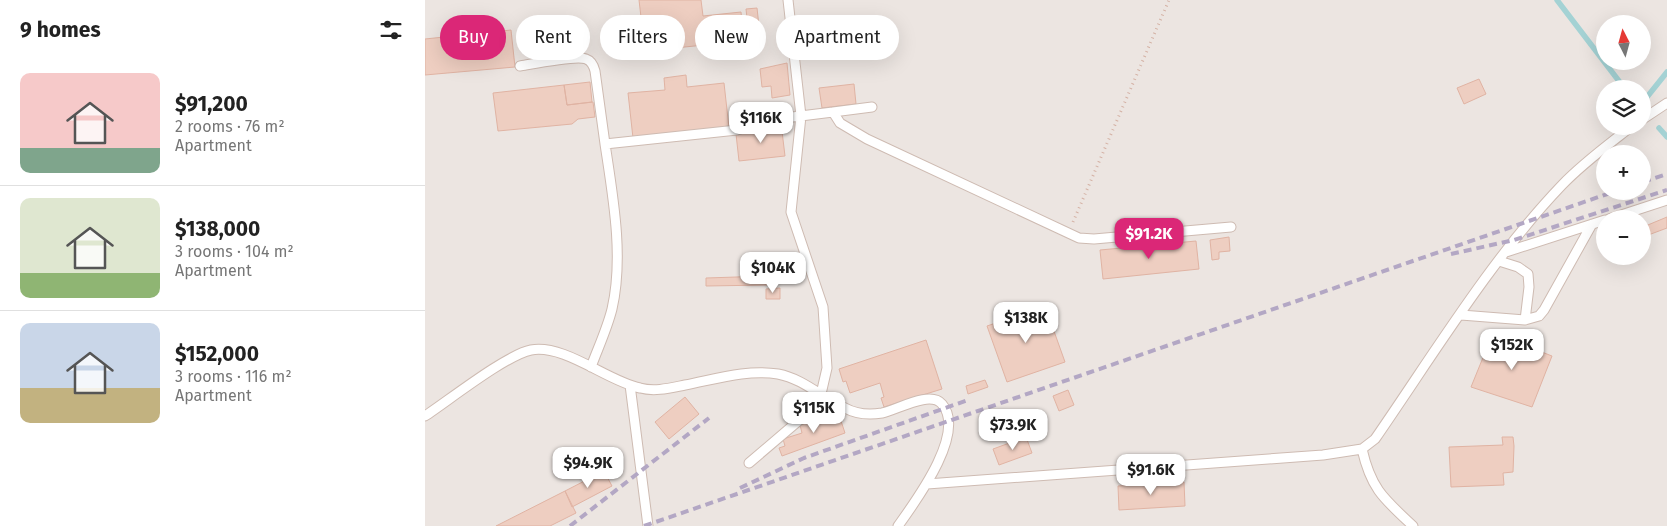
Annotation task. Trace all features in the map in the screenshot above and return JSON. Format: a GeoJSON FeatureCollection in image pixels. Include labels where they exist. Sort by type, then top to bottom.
{"type":"FeatureCollection","features":[{"type":"Feature","properties":{"kind":"lane"},"geometry":{"type":"LineString","coordinates":[[749,462],[805,416],[821,394],[827,368],[823,307],[791,212],[801,116],[788,0]]}},
{"type":"Feature","properties":{"kind":"lane"},"geometry":{"type":"LineString","coordinates":[[520,66],[586,58],[590,61],[595,71],[616,234],[616,276],[611,311],[591,367]]}},
{"type":"Feature","properties":{"kind":"lane"},"geometry":{"type":"LineString","coordinates":[[1651,114],[1667,103]]}},
{"type":"Feature","properties":{"kind":"lane"},"geometry":{"type":"LineString","coordinates":[[605,144],[737,130],[768,120],[872,107]]}},
{"type":"Feature","properties":{"kind":"lane"},"geometry":{"type":"LineString","coordinates":[[833,112],[841,122],[867,140],[1068,234],[1094,239],[1231,228]]}},
{"type":"Feature","properties":{"kind":"lane"},"geometry":{"type":"LineString","coordinates":[[927,484],[1323,455],[1362,449],[1375,439],[1505,252],[1563,184],[1621,135]]}},
{"type":"Feature","properties":{"kind":"lane"},"geometry":{"type":"LineString","coordinates":[[1636,210],[1667,200]]}},
{"type":"Feature","properties":{"kind":"lane"},"geometry":{"type":"LineString","coordinates":[[1505,252],[1596,223]]}},
{"type":"Feature","properties":{"kind":"lane"},"geometry":{"type":"LineString","coordinates":[[1461,315],[1525,320],[1539,316],[1545,310],[1592,224]]}},
{"type":"Feature","properties":{"kind":"lane"},"geometry":{"type":"LineString","coordinates":[[1499,261],[1518,267],[1527,274],[1529,287],[1525,320]]}},
{"type":"Feature","properties":{"kind":"lane"},"geometry":{"type":"LineString","coordinates":[[425,416],[513,357],[530,350],[555,352],[639,388],[659,389],[750,372],[792,378],[843,407],[864,414],[883,413],[927,399],[942,403],[949,421],[947,438],[927,484],[898,526]]}},
{"type":"Feature","properties":{"kind":"lane"},"geometry":{"type":"LineString","coordinates":[[630,384],[648,526]]}},
{"type":"Feature","properties":{"kind":"lane"},"geometry":{"type":"LineString","coordinates":[[1362,449],[1373,485],[1381,496],[1413,526]]}},
{"type":"Feature","properties":{"kind":"path"},"geometry":{"type":"LineString","coordinates":[[1068,234],[1169,0]]}},
{"type":"Feature","properties":{"kind":"shaded area"},"geometry":{"type":"Polygon","coordinates":[[[425,0],[1667,0],[1667,526],[425,526],[425,0]]]}},
{"type":"Feature","properties":{"kind":"building"},"geometry":{"type":"Polygon","coordinates":[[[639,0],[701,0],[703,15],[695,15],[695,46],[685,47],[685,15],[641,15],[639,0]]]}},
{"type":"Feature","properties":{"kind":"building"},"geometry":{"type":"Polygon","coordinates":[[[757,8],[758,15],[747,15],[746,9],[757,8]]]}},
{"type":"Feature","properties":{"kind":"building"},"geometry":{"type":"Polygon","coordinates":[[[741,12],[741,15],[712,15],[741,12]]]}},
{"type":"Feature","properties":{"kind":"building"},"geometry":{"type":"Polygon","coordinates":[[[511,30],[515,67],[425,75],[425,39],[440,37],[440,60],[506,60],[506,31],[511,30]]]}},
{"type":"Feature","properties":{"kind":"building"},"geometry":{"type":"Polygon","coordinates":[[[787,63],[790,95],[772,98],[771,86],[762,87],[760,69],[787,63]]]}},
{"type":"Feature","properties":{"kind":"building"},"geometry":{"type":"Polygon","coordinates":[[[686,75],[687,87],[724,83],[729,128],[633,138],[628,93],[665,90],[664,78],[686,75]]]}},
{"type":"Feature","properties":{"kind":"building"},"geometry":{"type":"Polygon","coordinates":[[[1479,79],[1486,94],[1464,104],[1457,88],[1479,79]]]}},
{"type":"Feature","properties":{"kind":"building"},"geometry":{"type":"Polygon","coordinates":[[[590,82],[592,102],[567,105],[564,85],[590,82]]]}},
{"type":"Feature","properties":{"kind":"building"},"geometry":{"type":"Polygon","coordinates":[[[854,84],[856,104],[822,108],[819,88],[854,84]]]}},
{"type":"Feature","properties":{"kind":"building"},"geometry":{"type":"Polygon","coordinates":[[[564,85],[567,105],[593,102],[595,117],[578,119],[572,124],[498,131],[493,93],[564,85]]]}},
{"type":"Feature","properties":{"kind":"building"},"geometry":{"type":"Polygon","coordinates":[[[781,123],[785,156],[739,161],[736,134],[768,131],[767,124],[781,123]]]}},
{"type":"Feature","properties":{"kind":"building"},"geometry":{"type":"Polygon","coordinates":[[[1667,217],[1667,228],[1651,234],[1651,224],[1667,217]]]}},
{"type":"Feature","properties":{"kind":"building"},"geometry":{"type":"Polygon","coordinates":[[[1229,237],[1230,251],[1219,252],[1219,259],[1212,260],[1210,240],[1229,237]]]}},
{"type":"Feature","properties":{"kind":"building"},"geometry":{"type":"Polygon","coordinates":[[[1196,241],[1199,269],[1103,279],[1100,250],[1196,241]]]}},
{"type":"Feature","properties":{"kind":"building"},"geometry":{"type":"Polygon","coordinates":[[[767,276],[767,285],[706,286],[706,278],[767,276]]]}},
{"type":"Feature","properties":{"kind":"building"},"geometry":{"type":"Polygon","coordinates":[[[780,288],[780,299],[766,299],[766,289],[780,288]]]}},
{"type":"Feature","properties":{"kind":"building"},"geometry":{"type":"Polygon","coordinates":[[[1045,306],[1065,362],[1007,382],[987,326],[1045,306]]]}},
{"type":"Feature","properties":{"kind":"building"},"geometry":{"type":"Polygon","coordinates":[[[1493,333],[1552,356],[1532,407],[1471,387],[1493,333]]]}},
{"type":"Feature","properties":{"kind":"building"},"geometry":{"type":"Polygon","coordinates":[[[926,340],[942,389],[884,407],[881,398],[884,397],[880,383],[850,393],[846,381],[843,382],[839,369],[926,340]]]}},
{"type":"Feature","properties":{"kind":"building"},"geometry":{"type":"Polygon","coordinates":[[[985,380],[988,387],[968,394],[966,386],[985,380]]]}},
{"type":"Feature","properties":{"kind":"building"},"geometry":{"type":"Polygon","coordinates":[[[1068,390],[1074,405],[1059,411],[1053,396],[1068,390]]]}},
{"type":"Feature","properties":{"kind":"building"},"geometry":{"type":"Polygon","coordinates":[[[685,397],[699,414],[669,439],[655,422],[685,397]]]}},
{"type":"Feature","properties":{"kind":"building"},"geometry":{"type":"Polygon","coordinates":[[[838,412],[845,433],[782,456],[779,448],[785,446],[783,439],[802,433],[800,425],[838,412]]]}},
{"type":"Feature","properties":{"kind":"building"},"geometry":{"type":"Polygon","coordinates":[[[1026,437],[1032,453],[999,465],[993,449],[1026,437]]]}},
{"type":"Feature","properties":{"kind":"building"},"geometry":{"type":"Polygon","coordinates":[[[1502,437],[1513,437],[1514,446],[1513,472],[1503,473],[1504,485],[1451,487],[1449,447],[1503,445],[1502,437]]]}},
{"type":"Feature","properties":{"kind":"building"},"geometry":{"type":"Polygon","coordinates":[[[604,471],[612,486],[572,507],[565,491],[604,471]]]}},
{"type":"Feature","properties":{"kind":"building"},"geometry":{"type":"Polygon","coordinates":[[[1184,482],[1185,506],[1119,510],[1118,486],[1184,482]]]}},
{"type":"Feature","properties":{"kind":"building"},"geometry":{"type":"Polygon","coordinates":[[[565,491],[576,513],[550,526],[496,526],[565,491]]]}},
{"type":"Feature","properties":{"kind":"waterway"},"geometry":{"type":"LineString","coordinates":[[1557,0],[1618,80]]}},
{"type":"Feature","properties":{"kind":"waterway"},"geometry":{"type":"LineString","coordinates":[[1651,92],[1667,72]]}},
{"type":"Feature","properties":{"kind":"waterway"},"geometry":{"type":"LineString","coordinates":[[1659,128],[1667,137]]}},
{"type":"Feature","properties":{"kind":"railway"},"geometry":{"type":"LineString","coordinates":[[1651,179],[1667,174]]}},
{"type":"Feature","properties":{"kind":"railway"},"geometry":{"type":"LineString","coordinates":[[1451,254],[1514,240],[1667,190]]}},
{"type":"Feature","properties":{"kind":"railway"},"geometry":{"type":"LineString","coordinates":[[644,526],[1596,198]]}},
{"type":"Feature","properties":{"kind":"railway"},"geometry":{"type":"LineString","coordinates":[[740,488],[804,458],[968,400]]}},
{"type":"Feature","properties":{"kind":"railway"},"geometry":{"type":"LineString","coordinates":[[570,526],[709,418]]}}]}
